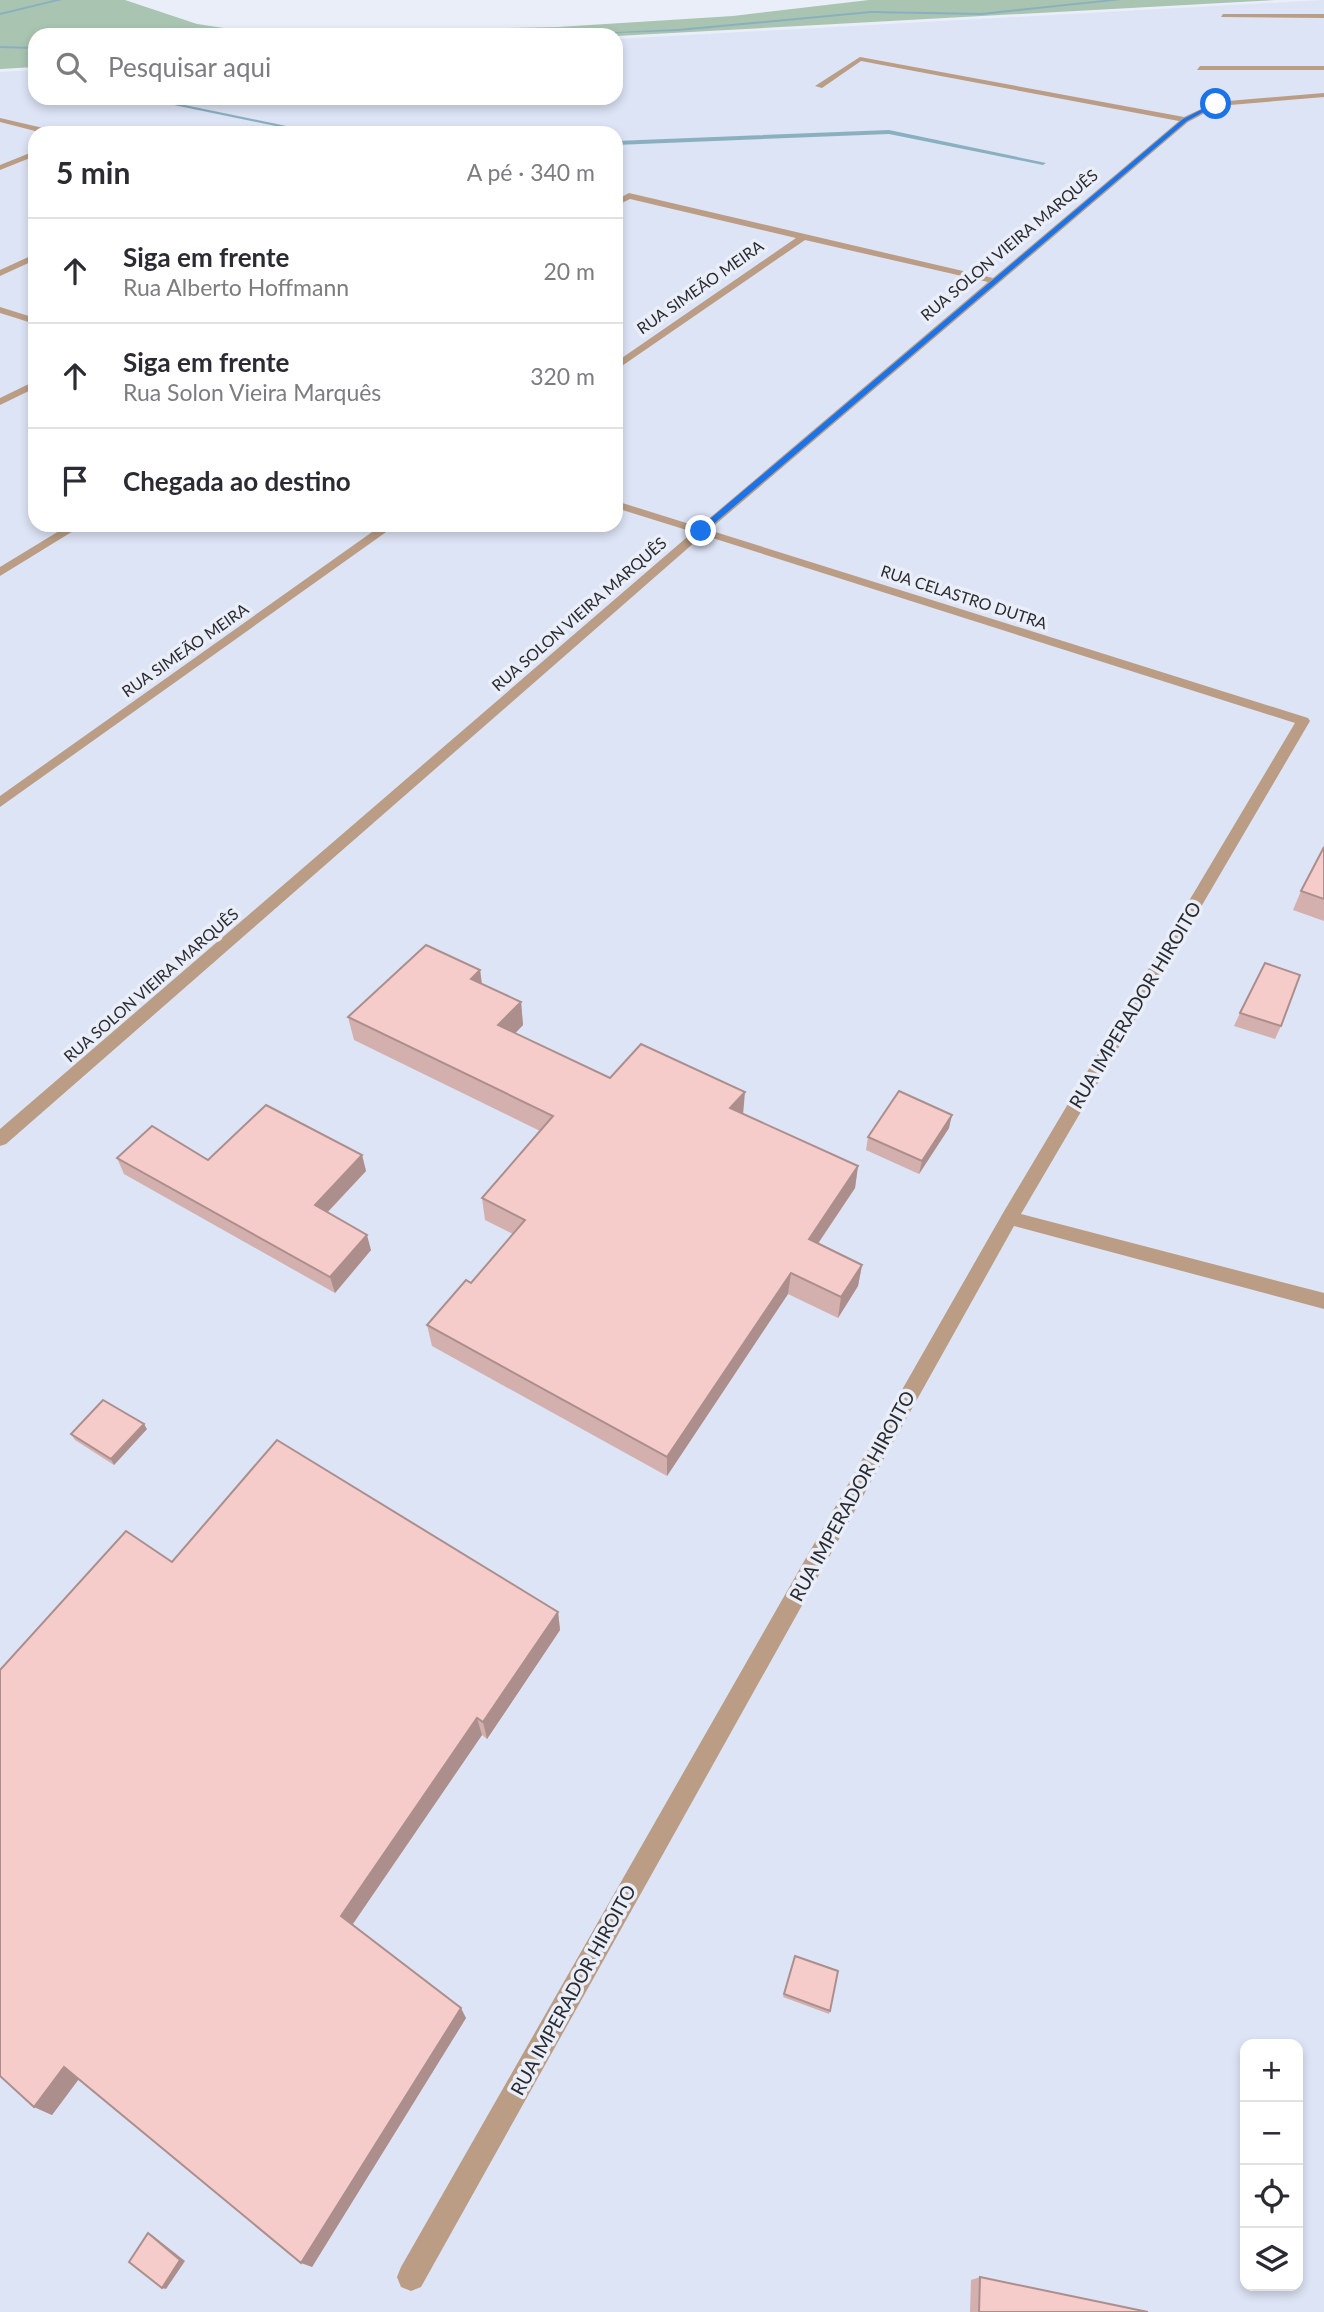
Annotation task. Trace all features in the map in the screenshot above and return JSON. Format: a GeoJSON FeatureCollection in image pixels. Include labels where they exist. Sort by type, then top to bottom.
{"type":"FeatureCollection","features":[{"type":"Feature","properties":{"kind":"street"},"geometry":{"type":"LineString","coordinates":[[1223,16],[1324,16]]}},
{"type":"Feature","properties":{"kind":"street"},"geometry":{"type":"LineString","coordinates":[[819,86],[860,59],[1185,120]]}},
{"type":"Feature","properties":{"kind":"street"},"geometry":{"type":"LineString","coordinates":[[1200,68],[1324,68]]}},
{"type":"Feature","properties":{"kind":"street","name":"RUA SOLON VIEIRA MARQUÊS"},"geometry":{"type":"LineString","coordinates":[[0,1139],[701,531],[1185,120],[1216,104],[1324,95]]}},
{"type":"Feature","properties":{"kind":"street"},"geometry":{"type":"LineString","coordinates":[[0,120],[28,127]]}},
{"type":"Feature","properties":{"kind":"street"},"geometry":{"type":"LineString","coordinates":[[0,168],[28,156]]}},
{"type":"Feature","properties":{"kind":"street"},"geometry":{"type":"LineString","coordinates":[[623,199],[629,196],[994,281]]}},
{"type":"Feature","properties":{"kind":"street","name":"RUA SIMEÃO MEIRA"},"geometry":{"type":"LineString","coordinates":[[623,362],[804,236]]}},
{"type":"Feature","properties":{"kind":"street"},"geometry":{"type":"LineString","coordinates":[[0,273],[28,260]]}},
{"type":"Feature","properties":{"kind":"street"},"geometry":{"type":"LineString","coordinates":[[0,310],[28,319]]}},
{"type":"Feature","properties":{"kind":"street"},"geometry":{"type":"LineString","coordinates":[[0,402],[28,388]]}},
{"type":"Feature","properties":{"kind":"street","name":"RUA CELASTRO DUTRA"},"geometry":{"type":"LineString","coordinates":[[623,506],[1303,721]]}},
{"type":"Feature","properties":{"kind":"street"},"geometry":{"type":"LineString","coordinates":[[0,572],[66,532]]}},
{"type":"Feature","properties":{"kind":"street","name":"RUA SIMEÃO MEIRA"},"geometry":{"type":"LineString","coordinates":[[0,803],[380,532]]}},
{"type":"Feature","properties":{"kind":"street","name":"RUA IMPERADOR HIROITO"},"geometry":{"type":"LineString","coordinates":[[411,2277],[1009,1218],[1303,721]]}},
{"type":"Feature","properties":{"kind":"street"},"geometry":{"type":"LineString","coordinates":[[1009,1218],[1324,1301]]}},
{"type":"Feature","properties":{"kind":"shaded area"},"geometry":{"type":"Polygon","coordinates":[[[1324,0],[1324,2312],[0,2312],[0,72],[28,70],[28,105],[623,105],[623,39],[1324,0]]]}},
{"type":"Feature","properties":{"kind":"green space"},"geometry":{"type":"Polygon","coordinates":[[[0,0],[125,0],[197,24],[224,28],[28,28],[28,67],[0,69],[0,0]]]}},
{"type":"Feature","properties":{"kind":"green space"},"geometry":{"type":"Polygon","coordinates":[[[869,0],[1275,0],[623,36],[623,28],[508,28],[733,16],[869,0]]]}},
{"type":"Feature","properties":{"kind":"building"},"geometry":{"type":"Polygon","coordinates":[[[1324,847],[1324,899],[1301,891],[1324,847]]]}},
{"type":"Feature","properties":{"kind":"building"},"geometry":{"type":"Polygon","coordinates":[[[426,945],[480,970],[471,979],[521,1002],[498,1025],[610,1078],[641,1044],[745,1092],[730,1108],[858,1166],[809,1239],[862,1265],[841,1297],[791,1273],[667,1457],[427,1325],[466,1280],[471,1283],[525,1220],[482,1198],[553,1116],[348,1017],[426,945]]]}},
{"type":"Feature","properties":{"kind":"building"},"geometry":{"type":"Polygon","coordinates":[[[1265,963],[1300,975],[1281,1026],[1240,1013],[1265,963]]]}},
{"type":"Feature","properties":{"kind":"building"},"geometry":{"type":"Polygon","coordinates":[[[899,1091],[952,1115],[922,1161],[868,1137],[899,1091]]]}},
{"type":"Feature","properties":{"kind":"building"},"geometry":{"type":"Polygon","coordinates":[[[266,1105],[362,1155],[315,1205],[367,1235],[330,1277],[117,1158],[152,1126],[208,1160],[266,1105]]]}},
{"type":"Feature","properties":{"kind":"building"},"geometry":{"type":"Polygon","coordinates":[[[103,1400],[144,1424],[111,1459],[71,1434],[103,1400]]]}},
{"type":"Feature","properties":{"kind":"building"},"geometry":{"type":"Polygon","coordinates":[[[277,1440],[558,1612],[483,1722],[477,1718],[341,1916],[461,2008],[301,2263],[64,2067],[34,2107],[0,2076],[0,1670],[126,1531],[172,1562],[277,1440]]]}},
{"type":"Feature","properties":{"kind":"building"},"geometry":{"type":"Polygon","coordinates":[[[795,1956],[838,1971],[830,2011],[784,1994],[795,1956]]]}},
{"type":"Feature","properties":{"kind":"building"},"geometry":{"type":"Polygon","coordinates":[[[148,2233],[180,2260],[162,2288],[129,2262],[148,2233]]]}},
{"type":"Feature","properties":{"kind":"building"},"geometry":{"type":"Polygon","coordinates":[[[980,2277],[1148,2312],[979,2312],[980,2277]]]}},
{"type":"Feature","properties":{"kind":"waterway"},"geometry":{"type":"LineString","coordinates":[[0,14],[60,0]]}},
{"type":"Feature","properties":{"kind":"waterway"},"geometry":{"type":"LineString","coordinates":[[623,32],[678,30],[871,12],[981,14],[1119,0]]}},
{"type":"Feature","properties":{"kind":"waterway"},"geometry":{"type":"LineString","coordinates":[[0,47],[28,48]]}},
{"type":"Feature","properties":{"kind":"waterway"},"geometry":{"type":"LineString","coordinates":[[178,105],[282,126]]}},
{"type":"Feature","properties":{"kind":"waterway"},"geometry":{"type":"LineString","coordinates":[[623,143],[889,132],[1043,163]]}},
{"type":"Feature","properties":{"kind":"route"},"geometry":{"type":"LineString","coordinates":[[701,531],[1093,196],[1185,120],[1216,104]]}}]}
